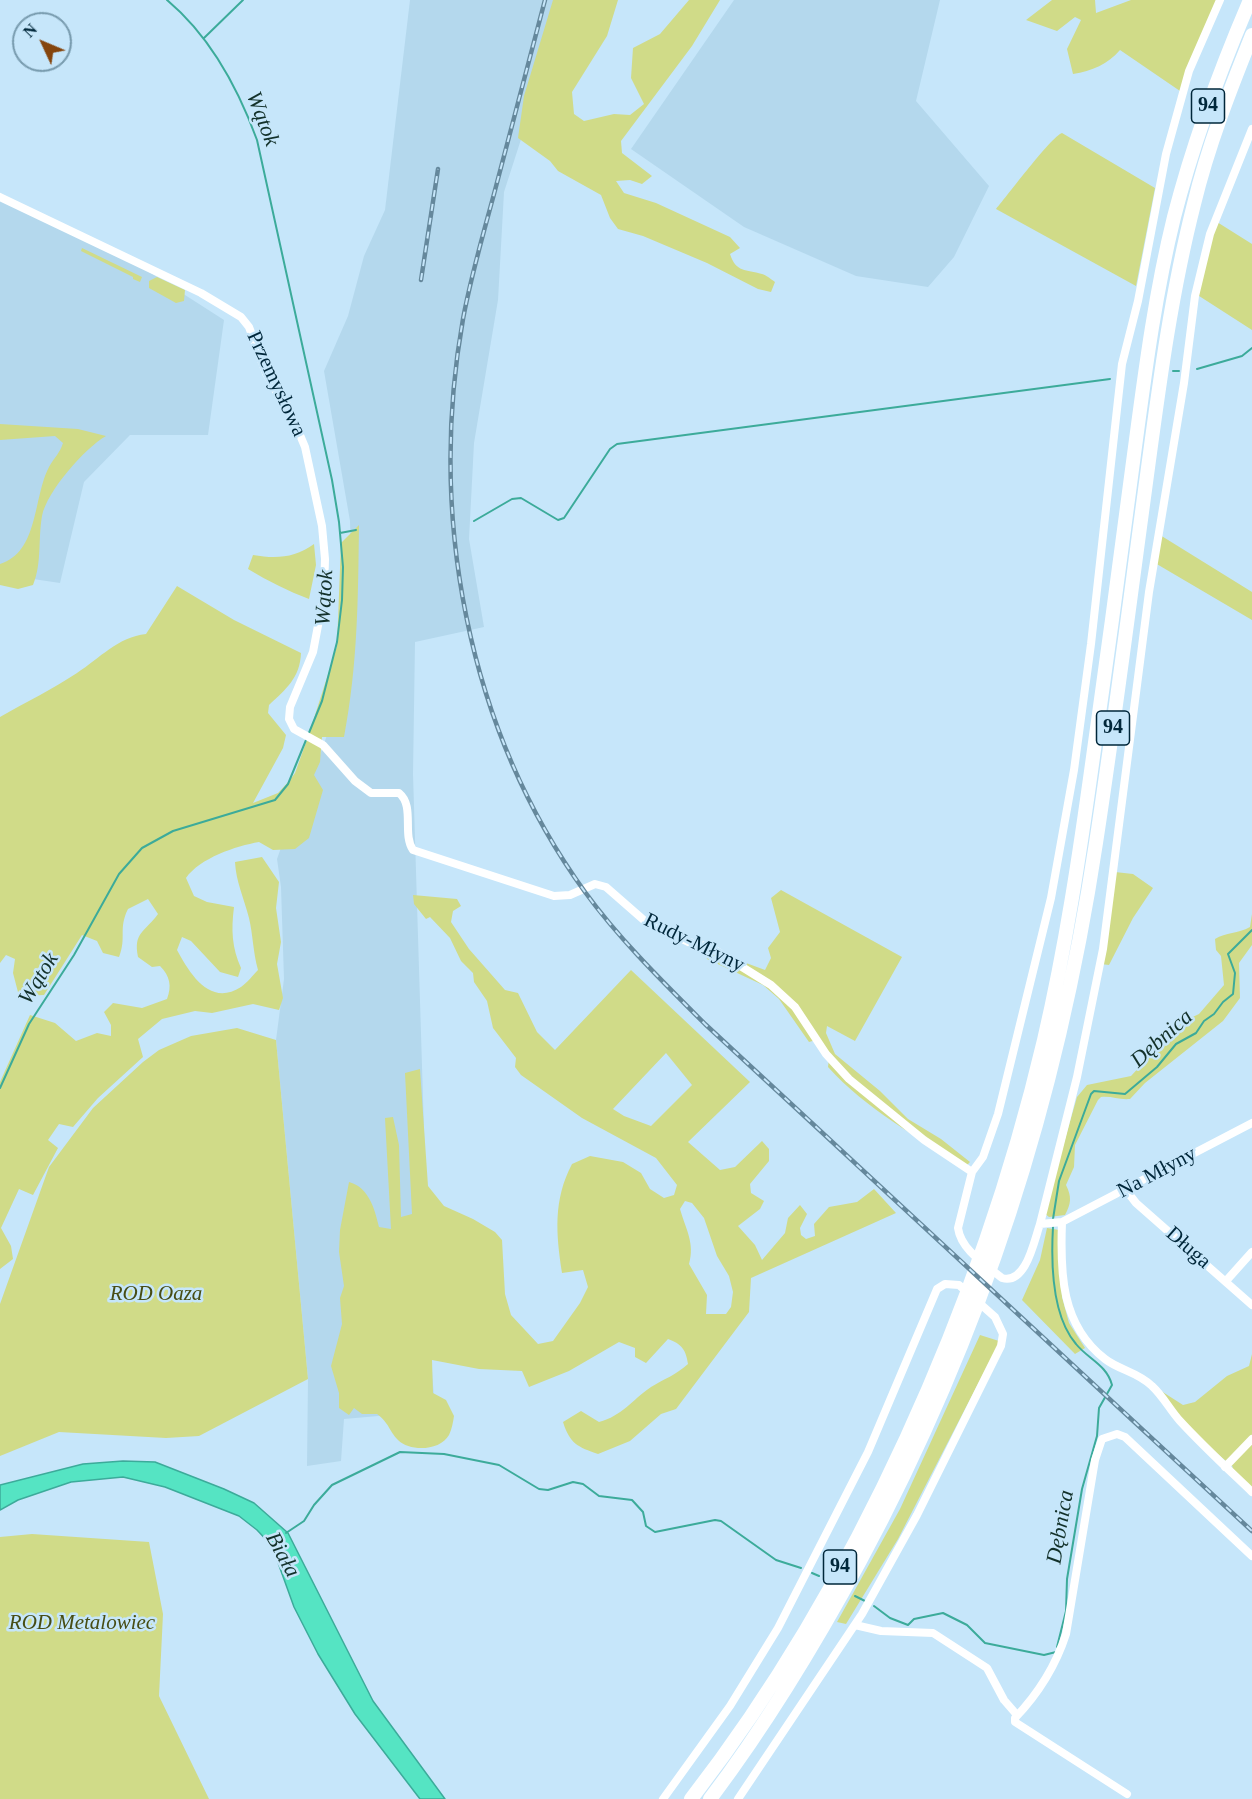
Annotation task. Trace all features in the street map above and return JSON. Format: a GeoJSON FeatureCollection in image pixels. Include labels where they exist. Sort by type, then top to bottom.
{"type":"FeatureCollection","features":[{"type":"Feature","properties":{"kind":"main road","name":"94"},"geometry":{"type":"LineString","coordinates":[[691,1799],[752,1712],[834,1578],[895,1463],[957,1317],[1009,1167],[1043,1043],[1062,954],[1094,754],[1144,382],[1165,261],[1175,216],[1207,110],[1250,0]]}},
{"type":"Feature","properties":{"kind":"main road","name":"94"},"geometry":{"type":"LineString","coordinates":[[710,1799],[772,1711],[848,1583],[908,1470],[970,1328],[1000,1248],[1044,1103],[1083,923],[1109,756],[1160,380],[1181,259],[1205,165],[1252,35]]}},
{"type":"Feature","properties":{"kind":"street"},"geometry":{"type":"LineString","coordinates":[[1220,0],[1189,71],[1166,154],[1138,301],[1122,364],[1090,656],[1074,770],[1053,886],[998,1114],[983,1157],[972,1172],[958,1228],[963,1244],[1002,1278],[1008,1280],[1017,1276],[1023,1269],[1040,1224],[1077,1077],[1105,939],[1148,603],[1184,382],[1195,296],[1210,234],[1252,129]]}},
{"type":"Feature","properties":{"kind":"street","name":"Przemysłowa"},"geometry":{"type":"LineString","coordinates":[[0,196],[201,293],[241,317],[249,327],[266,372],[277,393],[287,404],[304,447],[324,548],[324,594],[319,623],[313,652],[290,707],[289,719],[294,729],[323,745],[340,763]]}},
{"type":"Feature","properties":{"kind":"street","name":"Rudy-Młyny"},"geometry":{"type":"LineString","coordinates":[[340,763],[355,781],[371,793],[399,793],[404,796],[407,804],[408,843],[413,850],[554,896],[570,896],[595,884],[601,885],[646,922],[688,942],[710,947],[746,968],[771,985],[795,1007],[826,1054],[849,1079],[924,1140],[972,1172]]}},
{"type":"Feature","properties":{"kind":"street","name":"Na Młyny"},"geometry":{"type":"LineString","coordinates":[[1062,1222],[1252,1123]]}},
{"type":"Feature","properties":{"kind":"street","name":"Długa"},"geometry":{"type":"LineString","coordinates":[[1126,1190],[1136,1203],[1252,1305]]}},
{"type":"Feature","properties":{"kind":"street"},"geometry":{"type":"LineString","coordinates":[[1040,1224],[1062,1222],[1060,1253],[1065,1298],[1080,1334],[1107,1361],[1137,1374],[1153,1386],[1178,1419],[1252,1492]]}},
{"type":"Feature","properties":{"kind":"street"},"geometry":{"type":"LineString","coordinates":[[1226,1281],[1252,1252]]}},
{"type":"Feature","properties":{"kind":"street"},"geometry":{"type":"LineString","coordinates":[[663,1799],[730,1706],[778,1628],[868,1452],[929,1304],[937,1289],[953,1283],[995,1317],[1003,1334],[1001,1346],[917,1515],[855,1625],[843,1639],[738,1799]]}},
{"type":"Feature","properties":{"kind":"street"},"geometry":{"type":"LineString","coordinates":[[1127,1794],[1024,1730],[1015,1722],[1017,1715],[1028,1704],[1056,1660],[1066,1634],[1099,1444],[1107,1435],[1117,1434],[1125,1437],[1252,1556]]}},
{"type":"Feature","properties":{"kind":"street"},"geometry":{"type":"LineString","coordinates":[[1225,1467],[1252,1438]]}},
{"type":"Feature","properties":{"kind":"street"},"geometry":{"type":"LineString","coordinates":[[855,1625],[874,1631],[933,1633],[987,1668],[1004,1700],[1017,1715]]}},
{"type":"Feature","properties":{"kind":"shaded area"},"geometry":{"type":"Polygon","coordinates":[[[410,0],[566,0],[504,192],[498,300],[474,443],[469,539],[484,627],[415,642],[413,774],[431,1358],[435,1411],[344,1419],[341,1461],[307,1466],[308,1379],[276,1040],[284,979],[281,887],[277,859],[288,828],[305,798],[326,738],[353,641],[350,521],[324,371],[348,316],[364,256],[385,210],[410,0]]]}},
{"type":"Feature","properties":{"kind":"shaded area"},"geometry":{"type":"Polygon","coordinates":[[[734,0],[940,0],[916,101],[989,186],[954,257],[928,287],[856,276],[744,227],[631,149],[734,0]]]}},
{"type":"Feature","properties":{"kind":"shaded area"},"geometry":{"type":"Polygon","coordinates":[[[0,199],[118,252],[224,320],[208,435],[130,435],[84,482],[60,583],[0,574],[0,199]]]}},
{"type":"Feature","properties":{"kind":"green space"},"geometry":{"type":"Polygon","coordinates":[[[553,0],[618,0],[607,36],[572,92],[574,114],[584,121],[614,114],[630,115],[644,104],[631,78],[633,48],[660,34],[689,0],[720,0],[692,46],[621,141],[622,153],[652,176],[642,184],[630,180],[616,181],[624,193],[656,203],[730,237],[740,248],[730,254],[732,260],[742,269],[764,275],[775,282],[771,292],[758,289],[707,263],[643,236],[618,229],[610,218],[601,195],[558,171],[550,161],[518,138],[524,96],[553,0]]]}},
{"type":"Feature","properties":{"kind":"green space"},"geometry":{"type":"Polygon","coordinates":[[[1052,0],[1095,0],[1096,13],[1131,0],[1217,0],[1180,91],[1120,50],[1099,66],[1073,74],[1067,49],[1081,20],[1075,17],[1057,31],[1026,20],[1052,0]]]}},
{"type":"Feature","properties":{"kind":"green space"},"geometry":{"type":"Polygon","coordinates":[[[1062,133],[1155,188],[1136,286],[996,209],[1039,155],[1062,133]]]}},
{"type":"Feature","properties":{"kind":"green space"},"geometry":{"type":"Polygon","coordinates":[[[1217,222],[1252,244],[1252,330],[1196,294],[1217,222]]]}},
{"type":"Feature","properties":{"kind":"green space"},"geometry":{"type":"Polygon","coordinates":[[[82,248],[142,277],[140,282],[81,251],[82,248]]]}},
{"type":"Feature","properties":{"kind":"green space"},"geometry":{"type":"Polygon","coordinates":[[[157,277],[185,290],[184,301],[176,303],[149,288],[149,281],[157,277]]]}},
{"type":"Feature","properties":{"kind":"green space"},"geometry":{"type":"Polygon","coordinates":[[[0,424],[78,429],[106,436],[78,460],[51,495],[42,516],[36,577],[33,585],[18,589],[0,585],[0,564],[13,558],[22,548],[33,522],[44,479],[63,443],[55,436],[0,440],[0,424]]]}},
{"type":"Feature","properties":{"kind":"green space"},"geometry":{"type":"Polygon","coordinates":[[[359,525],[356,631],[349,710],[344,737],[322,737],[320,762],[314,775],[323,790],[309,838],[295,849],[273,850],[259,842],[240,846],[200,864],[186,878],[194,896],[207,902],[234,907],[233,939],[241,968],[238,977],[220,972],[191,941],[182,937],[177,950],[188,969],[202,985],[220,993],[230,992],[241,987],[258,970],[249,918],[235,862],[262,857],[279,882],[276,908],[281,942],[277,964],[283,998],[279,1010],[253,1004],[212,1013],[195,1011],[162,1019],[138,1039],[143,1057],[98,1098],[73,1127],[59,1124],[48,1140],[58,1148],[33,1195],[19,1189],[1,1228],[11,1246],[13,1259],[0,1269],[0,1082],[30,1015],[55,1023],[76,1041],[97,1033],[111,1036],[111,1025],[104,1012],[113,1003],[142,1008],[167,999],[170,985],[168,977],[160,966],[152,967],[138,957],[139,937],[158,914],[148,899],[128,909],[119,957],[103,953],[97,941],[82,935],[44,995],[19,996],[13,973],[15,959],[6,955],[0,963],[0,717],[68,679],[118,644],[146,634],[177,586],[234,620],[301,653],[295,676],[269,705],[268,713],[286,735],[283,748],[253,803],[278,793],[295,773],[337,646],[341,543],[359,525]]]}},
{"type":"Feature","properties":{"kind":"green space"},"geometry":{"type":"Polygon","coordinates":[[[1160,535],[1252,592],[1252,620],[1155,563],[1160,535]]]}},
{"type":"Feature","properties":{"kind":"green space"},"geometry":{"type":"Polygon","coordinates":[[[314,544],[316,565],[309,599],[278,586],[248,569],[253,555],[270,557],[292,555],[314,544]]]}},
{"type":"Feature","properties":{"kind":"green space"},"geometry":{"type":"Polygon","coordinates":[[[1115,872],[1133,874],[1153,888],[1133,918],[1109,965],[1101,964],[1115,872]]]}},
{"type":"Feature","properties":{"kind":"green space"},"geometry":{"type":"Polygon","coordinates":[[[781,890],[902,957],[855,1041],[827,1026],[826,1033],[835,1054],[880,1091],[908,1119],[941,1139],[970,1162],[965,1167],[893,1122],[843,1082],[828,1067],[829,1059],[816,1040],[809,1042],[779,999],[763,985],[707,959],[703,947],[765,970],[771,958],[768,948],[780,932],[771,898],[781,890]]]}},
{"type":"Feature","properties":{"kind":"green space"},"geometry":{"type":"Polygon","coordinates":[[[413,895],[457,899],[461,906],[453,911],[451,922],[469,949],[505,990],[518,993],[537,1032],[555,1050],[631,970],[750,1082],[688,1142],[720,1170],[735,1167],[762,1141],[769,1149],[769,1161],[750,1184],[751,1193],[764,1201],[760,1209],[738,1226],[755,1245],[762,1260],[785,1233],[788,1218],[800,1205],[807,1214],[800,1228],[801,1235],[806,1239],[815,1236],[814,1224],[829,1207],[857,1202],[874,1189],[896,1213],[751,1278],[749,1312],[676,1409],[661,1414],[630,1441],[598,1454],[576,1444],[563,1422],[581,1411],[599,1422],[621,1412],[651,1387],[688,1364],[680,1345],[668,1339],[646,1363],[635,1357],[635,1348],[619,1342],[569,1371],[529,1387],[522,1371],[479,1369],[432,1360],[433,1393],[446,1400],[454,1416],[449,1435],[432,1447],[417,1448],[403,1444],[377,1414],[362,1414],[354,1408],[349,1415],[339,1408],[339,1393],[331,1366],[342,1324],[340,1298],[344,1286],[339,1252],[340,1230],[349,1182],[362,1189],[370,1200],[379,1227],[391,1229],[385,1118],[393,1117],[399,1145],[401,1217],[412,1214],[405,1073],[420,1069],[428,1186],[444,1206],[473,1219],[495,1232],[502,1240],[505,1294],[511,1315],[538,1344],[553,1341],[580,1303],[588,1287],[583,1270],[562,1273],[560,1259],[559,1204],[572,1164],[590,1156],[623,1162],[641,1173],[650,1189],[664,1198],[674,1195],[677,1185],[656,1158],[582,1118],[521,1075],[515,1067],[516,1058],[493,1028],[487,1001],[474,982],[473,973],[461,961],[450,938],[430,917],[426,919],[414,904],[413,895]],[[666,1053],[613,1109],[624,1116],[651,1126],[692,1085],[666,1053]],[[685,1201],[680,1209],[690,1243],[689,1264],[707,1295],[706,1314],[726,1314],[731,1307],[733,1292],[729,1276],[717,1256],[704,1218],[692,1203],[685,1201]]]}},
{"type":"Feature","properties":{"kind":"green space"},"geometry":{"type":"Polygon","coordinates":[[[1252,914],[1252,945],[1239,963],[1240,998],[1223,1021],[1145,1083],[1130,1099],[1101,1097],[1098,1100],[1075,1145],[1074,1167],[1066,1185],[1070,1204],[1065,1215],[1049,1217],[1044,1213],[1077,1097],[1087,1085],[1131,1076],[1156,1049],[1171,1038],[1182,1022],[1199,1014],[1224,985],[1221,956],[1216,950],[1215,939],[1250,927],[1252,914]]]}},
{"type":"Feature","properties":{"kind":"green space","name":"ROD Oaza"},"geometry":{"type":"Polygon","coordinates":[[[237,1028],[276,1040],[308,1379],[199,1436],[166,1438],[59,1432],[0,1456],[0,1304],[49,1167],[93,1108],[159,1050],[191,1036],[237,1028]]]}},
{"type":"Feature","properties":{"kind":"green space"},"geometry":{"type":"Polygon","coordinates":[[[1047,1228],[1059,1230],[1062,1297],[1069,1323],[1085,1348],[1075,1354],[1022,1300],[1040,1260],[1047,1228]]]}},
{"type":"Feature","properties":{"kind":"green space"},"geometry":{"type":"Polygon","coordinates":[[[980,1335],[999,1341],[997,1347],[898,1539],[846,1624],[837,1622],[900,1509],[980,1335]]]}},
{"type":"Feature","properties":{"kind":"green space"},"geometry":{"type":"Polygon","coordinates":[[[1252,1354],[1252,1488],[1231,1469],[1233,1467],[1194,1434],[1158,1389],[1183,1405],[1195,1402],[1227,1376],[1249,1366],[1252,1354]]]}},
{"type":"Feature","properties":{"kind":"green space","name":"ROD Metalowiec"},"geometry":{"type":"Polygon","coordinates":[[[32,1534],[149,1542],[163,1614],[159,1696],[209,1799],[0,1799],[0,1537],[32,1534]]]}},
{"type":"Feature","properties":{"kind":"water","name":"Biała"},"geometry":{"type":"Polygon","coordinates":[[[123,1461],[155,1462],[224,1489],[254,1503],[288,1533],[373,1701],[445,1799],[420,1799],[355,1714],[318,1654],[294,1607],[272,1546],[239,1516],[165,1487],[123,1477],[71,1482],[18,1500],[0,1510],[0,1485],[83,1464],[123,1461]]]}},
{"type":"Feature","properties":{"kind":"waterway","name":"Wątok"},"geometry":{"type":"LineString","coordinates":[[0,1088],[29,1024],[74,955],[119,874],[142,848],[173,831],[275,800],[288,784],[322,701],[337,642],[343,567],[339,522],[332,480],[257,140],[241,101],[221,64],[197,30],[167,0]]}},
{"type":"Feature","properties":{"kind":"waterway"},"geometry":{"type":"LineString","coordinates":[[204,38],[243,0]]}},
{"type":"Feature","properties":{"kind":"waterway"},"geometry":{"type":"LineString","coordinates":[[1197,369],[1242,356],[1252,348]]}},
{"type":"Feature","properties":{"kind":"waterway"},"geometry":{"type":"LineString","coordinates":[[1173,371],[1179,371]]}},
{"type":"Feature","properties":{"kind":"waterway"},"geometry":{"type":"LineString","coordinates":[[474,521],[512,499],[521,498],[558,520],[564,518],[610,449],[617,444],[1110,379]]}},
{"type":"Feature","properties":{"kind":"waterway"},"geometry":{"type":"LineString","coordinates":[[340,533],[356,530]]}},
{"type":"Feature","properties":{"kind":"waterway","name":"Dębnica"},"geometry":{"type":"LineString","coordinates":[[1053,1219],[1059,1181],[1091,1094],[1094,1091],[1125,1094],[1157,1067],[1176,1044],[1196,1033],[1204,1021],[1233,994],[1235,973],[1228,954],[1252,930]]}},
{"type":"Feature","properties":{"kind":"waterway","name":"Dębnica"},"geometry":{"type":"LineString","coordinates":[[1053,1227],[1053,1272],[1062,1319],[1076,1344],[1102,1367],[1112,1385],[1099,1408],[1097,1436],[1082,1489],[1067,1579],[1066,1611],[1057,1647]]}},
{"type":"Feature","properties":{"kind":"waterway","name":"Dębnica"},"geometry":{"type":"LineString","coordinates":[[286,1533],[304,1521],[314,1505],[332,1485],[400,1452],[444,1454],[499,1465],[539,1489],[548,1490],[573,1482],[583,1484],[599,1496],[632,1500],[643,1512],[646,1526],[655,1532],[715,1520],[721,1521],[776,1560],[801,1568]]}},
{"type":"Feature","properties":{"kind":"waterway","name":"Dębnica"},"geometry":{"type":"LineString","coordinates":[[812,1573],[819,1576]]}},
{"type":"Feature","properties":{"kind":"waterway","name":"Dębnica"},"geometry":{"type":"LineString","coordinates":[[855,1596],[865,1601]]}},
{"type":"Feature","properties":{"kind":"waterway","name":"Dębnica"},"geometry":{"type":"LineString","coordinates":[[874,1606],[890,1618],[908,1625],[914,1619],[943,1613],[967,1625],[985,1643],[1044,1655],[1056,1652]]}},
{"type":"Feature","properties":{"kind":"railway"},"geometry":{"type":"LineString","coordinates":[[545,0],[477,256],[463,319],[453,393],[451,469],[455,544],[467,618],[485,691],[511,761],[544,829],[585,892],[627,944],[705,1024],[1252,1531]]}},
{"type":"Feature","properties":{"kind":"railway"},"geometry":{"type":"LineString","coordinates":[[421,280],[438,169]]}}]}
